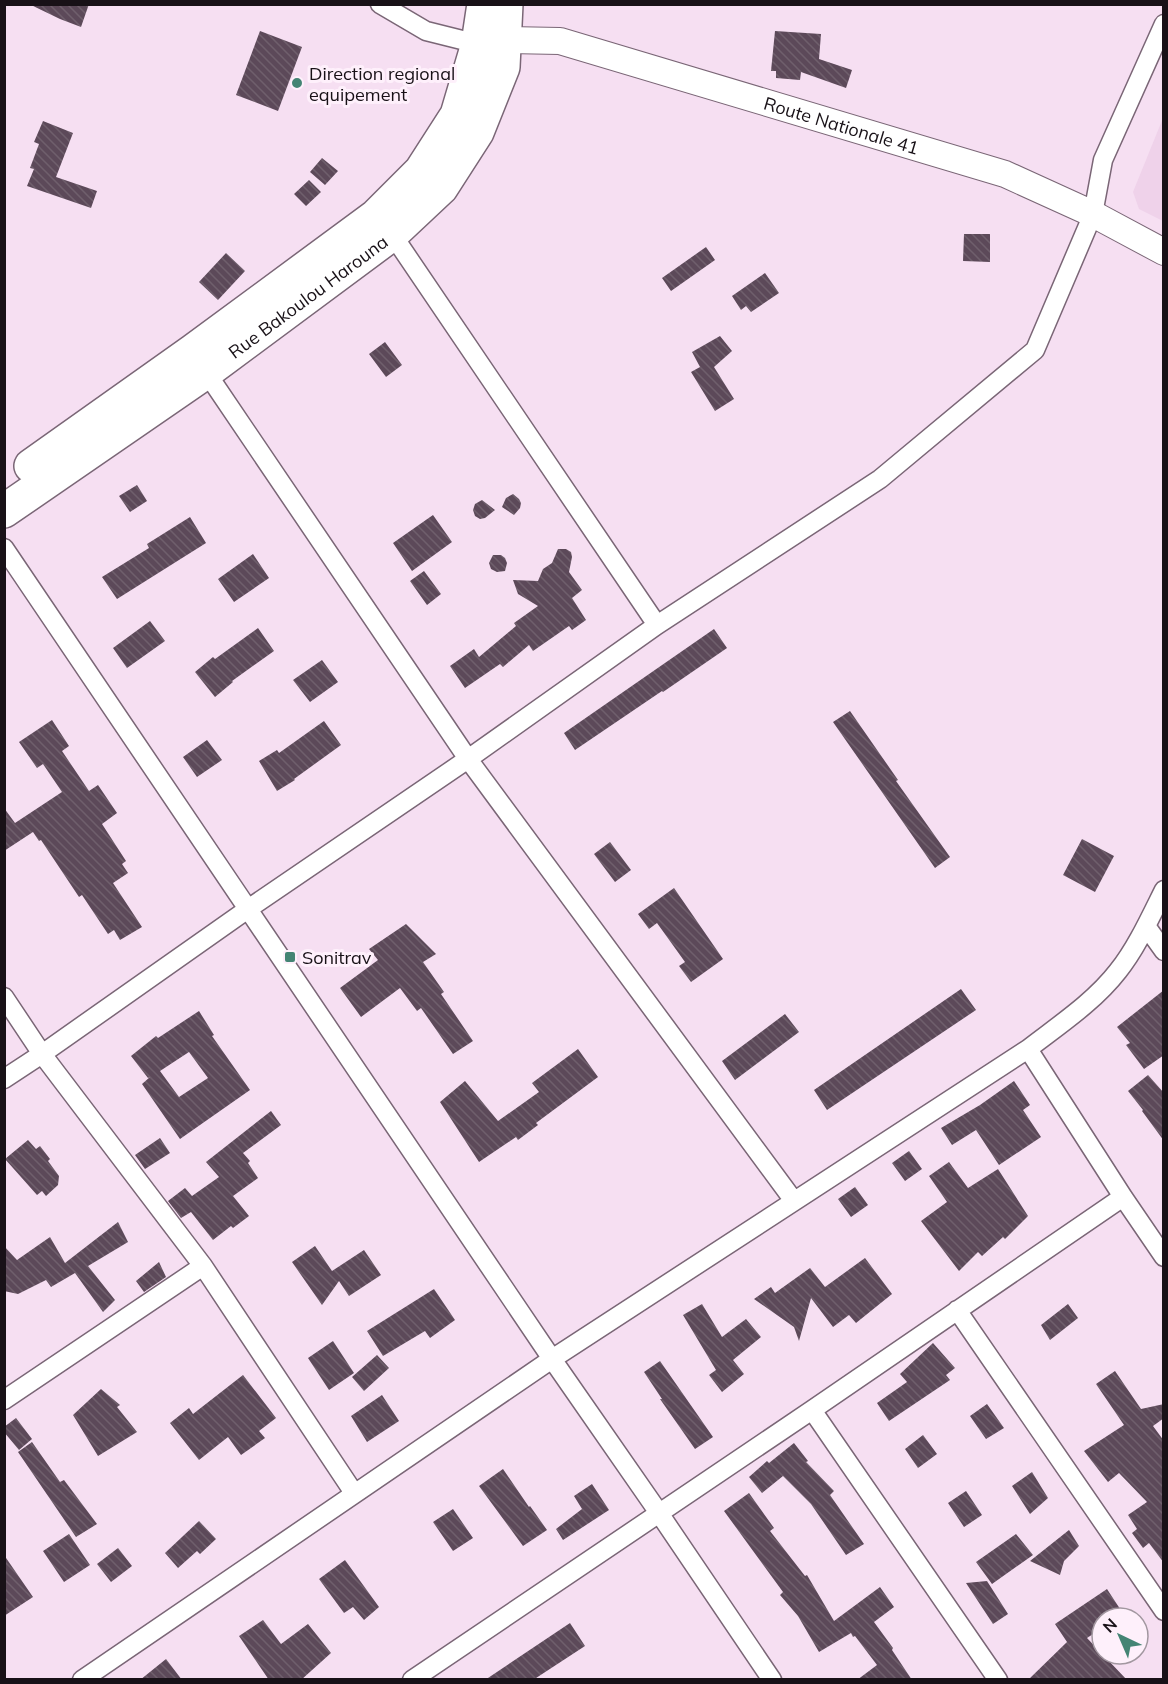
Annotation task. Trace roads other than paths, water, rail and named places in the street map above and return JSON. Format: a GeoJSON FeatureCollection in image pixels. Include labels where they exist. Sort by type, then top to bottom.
{"type":"FeatureCollection","features":[{"type":"Feature","properties":{"kind":"highway","name":"Rue Bakoulou Harouna"},"geometry":{"type":"LineString","coordinates":[[4,512],[206,372],[392,234],[441,188],[477,132],[503,67],[491,42],[484,4]]}},
{"type":"Feature","properties":{"kind":"highway","name":"Rue Bakoulou Harouna"},"geometry":{"type":"LineString","coordinates":[[4,485],[193,351],[376,216],[421,171],[457,115],[507,4]]}},
{"type":"Feature","properties":{"kind":"street"},"geometry":{"type":"LineString","coordinates":[[380,4],[426,31],[491,42]]}},
{"type":"Feature","properties":{"kind":"street"},"geometry":{"type":"LineString","coordinates":[[4,1079],[468,759],[657,625],[880,479],[1035,350],[1093,214],[1104,160],[1164,24]]}},
{"type":"Feature","properties":{"kind":"street","name":"Route Nationale 41"},"geometry":{"type":"LineString","coordinates":[[491,42],[560,40],[1005,174],[1093,214],[1164,252]]}},
{"type":"Feature","properties":{"kind":"street"},"geometry":{"type":"LineString","coordinates":[[392,234],[657,625]]}},
{"type":"Feature","properties":{"kind":"street"},"geometry":{"type":"LineString","coordinates":[[206,372],[468,759],[794,1201]]}},
{"type":"Feature","properties":{"kind":"street"},"geometry":{"type":"LineString","coordinates":[[4,548],[552,1359],[772,1680]]}},
{"type":"Feature","properties":{"kind":"street"},"geometry":{"type":"LineString","coordinates":[[82,1680],[552,1359],[1028,1049],[1091,999],[1119,970],[1146,926],[1164,890]]}},
{"type":"Feature","properties":{"kind":"street"},"geometry":{"type":"LineString","coordinates":[[1146,926],[1164,951]]}},
{"type":"Feature","properties":{"kind":"street"},"geometry":{"type":"LineString","coordinates":[[4,997],[42,1054],[203,1266],[354,1493]]}},
{"type":"Feature","properties":{"kind":"street"},"geometry":{"type":"LineString","coordinates":[[1028,1049],[1164,1257]]}},
{"type":"Feature","properties":{"kind":"street"},"geometry":{"type":"LineString","coordinates":[[412,1680],[1123,1197]]}},
{"type":"Feature","properties":{"kind":"street"},"geometry":{"type":"LineString","coordinates":[[4,1400],[203,1266]]}},
{"type":"Feature","properties":{"kind":"street"},"geometry":{"type":"LineString","coordinates":[[957,1310],[1164,1611]]}},
{"type":"Feature","properties":{"kind":"street"},"geometry":{"type":"LineString","coordinates":[[812,1410],[998,1680]]}},
{"type":"Feature","properties":{"kind":"place","name":"Direction regional equipement"},"geometry":{"type":"Point","coordinates":[297,83]}},
{"type":"Feature","properties":{"kind":"place","name":"Sonitrav"},"geometry":{"type":"Point","coordinates":[290,957]}}]}
